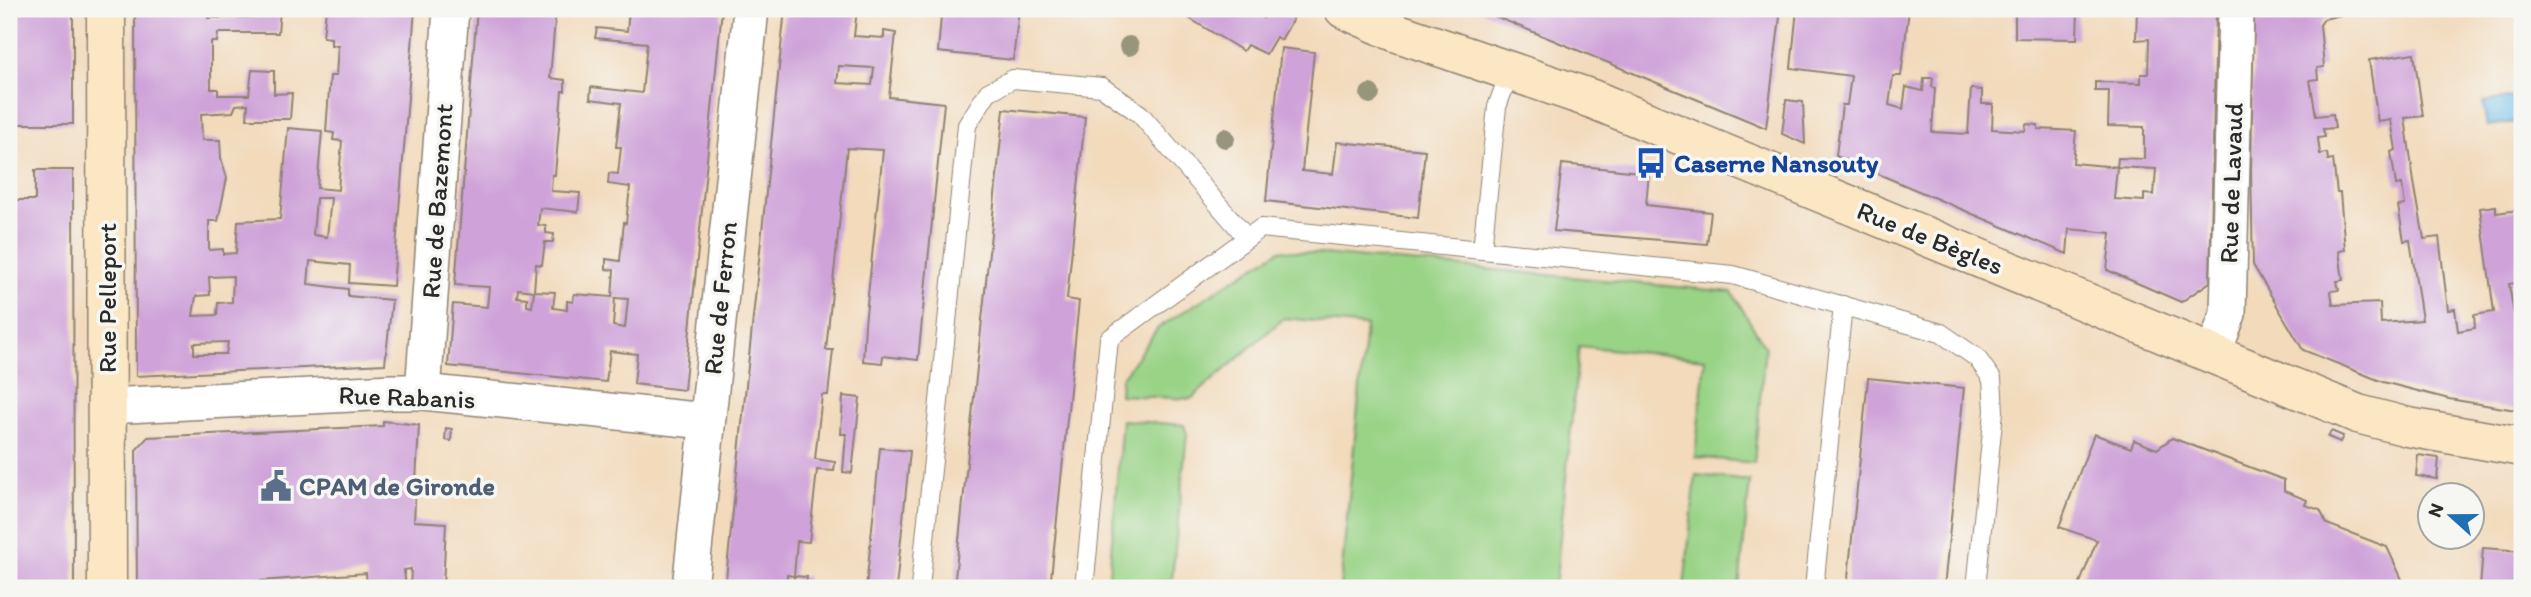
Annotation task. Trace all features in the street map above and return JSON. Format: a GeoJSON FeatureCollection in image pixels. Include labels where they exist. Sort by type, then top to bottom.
{"type":"FeatureCollection","features":[{"type":"Feature","properties":{"kind":"street","name":"Rue Pelleport"},"geometry":{"type":"LineString","coordinates":[[106,9],[107,588]]}},
{"type":"Feature","properties":{"kind":"street","name":"Rue de Bazemont"},"geometry":{"type":"LineString","coordinates":[[423,392],[452,9]]}},
{"type":"Feature","properties":{"kind":"street","name":"Rue de Ferron"},"geometry":{"type":"LineString","coordinates":[[690,588],[751,9]]}},
{"type":"Feature","properties":{"kind":"street","name":"Rue de Bègles"},"geometry":{"type":"LineString","coordinates":[[1344,9],[1395,32],[1604,104],[2358,414],[2408,427],[2522,447]]}},
{"type":"Feature","properties":{"kind":"street","name":"Rue de Lavaud"},"geometry":{"type":"LineString","coordinates":[[2213,355],[2228,314],[2236,9]]}},
{"type":"Feature","properties":{"kind":"street","name":"Rue Rabanis"},"geometry":{"type":"LineString","coordinates":[[107,406],[392,391],[706,421]]}},
{"type":"Feature","properties":{"kind":"lane"},"geometry":{"type":"LineString","coordinates":[[1482,250],[1497,107],[1510,71]]}},
{"type":"Feature","properties":{"kind":"lane"},"geometry":{"type":"LineString","coordinates":[[920,588],[967,124],[988,92],[1013,79],[1101,87],[1140,114],[1247,238]]}},
{"type":"Feature","properties":{"kind":"lane"},"geometry":{"type":"LineString","coordinates":[[1084,588],[1109,339],[1261,228],[1732,275],[1941,333],[1977,358],[1992,379],[1994,411],[1976,588]]}},
{"type":"Feature","properties":{"kind":"lane"},"geometry":{"type":"LineString","coordinates":[[1814,588],[1843,305]]}},
{"type":"Feature","properties":{"kind":"green space"},"geometry":{"type":"Polygon","coordinates":[[[1280,250],[1732,292],[1765,347],[1754,463],[1695,457],[1705,359],[1579,346],[1555,588],[1340,588],[1366,326],[1284,318],[1191,399],[1120,395],[1121,379],[1158,328],[1280,250]]]}},
{"type":"Feature","properties":{"kind":"green space"},"geometry":{"type":"Polygon","coordinates":[[[1122,420],[1184,425],[1187,434],[1171,588],[1108,588],[1122,420]]]}},
{"type":"Feature","properties":{"kind":"green space"},"geometry":{"type":"Polygon","coordinates":[[[1696,475],[1750,481],[1739,588],[1684,588],[1696,475]]]}},
{"type":"Feature","properties":{"kind":"water"},"geometry":{"type":"Polygon","coordinates":[[[2522,96],[2522,121],[2487,126],[2483,102],[2522,96]]]}},
{"type":"Feature","properties":{"kind":"building"},"geometry":{"type":"Polygon","coordinates":[[[9,9],[73,9],[73,124],[9,124],[9,9]]]}},
{"type":"Feature","properties":{"kind":"building"},"geometry":{"type":"Polygon","coordinates":[[[135,9],[208,9],[208,18],[259,17],[259,9],[280,9],[278,33],[218,33],[217,42],[211,42],[211,89],[218,89],[218,95],[249,95],[252,70],[274,71],[274,94],[292,93],[290,119],[247,119],[248,104],[236,105],[233,112],[201,114],[202,140],[220,140],[221,158],[227,178],[218,221],[209,221],[209,250],[223,249],[223,254],[236,253],[238,221],[280,219],[288,128],[322,131],[317,188],[338,190],[342,141],[333,140],[334,133],[326,132],[330,76],[336,76],[338,45],[331,45],[331,38],[323,37],[326,9],[415,9],[393,286],[349,283],[350,265],[310,261],[308,284],[348,289],[348,296],[392,300],[385,364],[136,376],[135,9]],[[316,198],[313,235],[327,237],[331,198],[316,198]],[[233,276],[209,277],[210,295],[196,296],[193,316],[217,315],[218,303],[232,302],[233,276]],[[228,342],[194,343],[194,354],[226,354],[228,342]]]}},
{"type":"Feature","properties":{"kind":"building"},"geometry":{"type":"Polygon","coordinates":[[[477,9],[556,9],[550,78],[565,80],[565,91],[562,91],[555,175],[552,175],[551,191],[580,193],[578,212],[540,208],[538,225],[546,226],[546,233],[554,234],[553,242],[545,242],[542,265],[536,264],[534,291],[555,292],[553,308],[567,310],[567,301],[573,302],[574,294],[612,297],[614,270],[606,269],[606,259],[620,261],[630,187],[608,184],[609,173],[618,174],[621,147],[616,147],[621,103],[590,99],[591,87],[642,93],[647,43],[595,38],[597,28],[627,31],[629,9],[722,9],[684,390],[634,384],[637,354],[610,351],[606,382],[448,366],[453,304],[487,307],[489,287],[455,285],[477,9]],[[518,289],[517,297],[527,298],[527,306],[532,307],[534,291],[518,289]],[[615,298],[613,326],[625,328],[628,299],[615,298]]]}},
{"type":"Feature","properties":{"kind":"building"},"geometry":{"type":"Polygon","coordinates":[[[586,9],[599,9],[598,13],[585,12],[586,9]]]}},
{"type":"Feature","properties":{"kind":"building"},"geometry":{"type":"Polygon","coordinates":[[[785,9],[857,9],[854,36],[884,38],[884,31],[896,33],[889,97],[944,103],[918,360],[883,356],[882,363],[863,361],[883,150],[847,148],[826,350],[833,350],[828,395],[822,395],[815,459],[835,462],[834,471],[817,470],[809,542],[797,541],[794,576],[787,575],[786,588],[725,588],[785,9]],[[839,66],[837,83],[872,85],[874,68],[839,66]]]}},
{"type":"Feature","properties":{"kind":"building"},"geometry":{"type":"Polygon","coordinates":[[[934,9],[1019,9],[1013,60],[938,52],[941,16],[933,15],[934,9]]]}},
{"type":"Feature","properties":{"kind":"building"},"geometry":{"type":"Polygon","coordinates":[[[1174,9],[1249,9],[1263,18],[1269,9],[1278,9],[1293,19],[1281,40],[1276,37],[1266,54],[1247,45],[1243,51],[1174,9]]]}},
{"type":"Feature","properties":{"kind":"building"},"geometry":{"type":"Polygon","coordinates":[[[1477,9],[1781,9],[1766,128],[1570,47],[1477,9]]]}},
{"type":"Feature","properties":{"kind":"building"},"geometry":{"type":"Polygon","coordinates":[[[1797,9],[1909,9],[1901,76],[1893,76],[1889,105],[1903,109],[1906,87],[1923,91],[1924,78],[1933,78],[1932,87],[1935,88],[1932,132],[1968,134],[1971,89],[1982,90],[1982,104],[1993,104],[1992,129],[2025,131],[2026,124],[2038,125],[2038,129],[2076,131],[2073,163],[2117,167],[2118,158],[2144,159],[2144,127],[2108,126],[2109,91],[2095,91],[2095,82],[2141,83],[2141,74],[2148,74],[2149,39],[2136,40],[2137,9],[2216,9],[2210,282],[2181,302],[2107,270],[2111,233],[2069,229],[2067,254],[1836,156],[1842,105],[1847,105],[1851,76],[1791,68],[1797,9]],[[2117,167],[2114,199],[2144,201],[2144,194],[2154,195],[2156,169],[2117,167]]]}},
{"type":"Feature","properties":{"kind":"building"},"geometry":{"type":"Polygon","coordinates":[[[2015,9],[2078,9],[2077,39],[2015,38],[2015,9]]]}},
{"type":"Feature","properties":{"kind":"building"},"geometry":{"type":"Polygon","coordinates":[[[2254,9],[2348,9],[2349,13],[2324,19],[2320,25],[2324,67],[2317,68],[2318,79],[2310,80],[2316,116],[2333,114],[2335,128],[2323,129],[2325,137],[2318,138],[2320,154],[2327,153],[2328,160],[2333,159],[2337,193],[2340,193],[2345,250],[2339,251],[2343,280],[2337,281],[2339,290],[2331,291],[2333,305],[2380,303],[2381,323],[2422,320],[2410,240],[2404,241],[2398,206],[2405,205],[2402,184],[2396,185],[2391,152],[2396,150],[2391,120],[2378,122],[2369,60],[2414,53],[2423,116],[2405,118],[2414,182],[2424,239],[2439,237],[2448,310],[2455,309],[2458,331],[2475,328],[2474,315],[2494,312],[2480,208],[2496,206],[2496,213],[2518,210],[2522,233],[2522,282],[2509,284],[2522,363],[2522,411],[2449,399],[2383,382],[2303,350],[2253,265],[2251,170],[2254,9]]]}},
{"type":"Feature","properties":{"kind":"building"},"geometry":{"type":"Polygon","coordinates":[[[1281,48],[1314,52],[1302,171],[1333,174],[1337,142],[1425,150],[1418,218],[1266,201],[1281,48]]]}},
{"type":"Feature","properties":{"kind":"building"},"geometry":{"type":"Polygon","coordinates":[[[1786,100],[1803,102],[1805,144],[1782,134],[1786,100]]]}},
{"type":"Feature","properties":{"kind":"building"},"geometry":{"type":"Polygon","coordinates":[[[1004,109],[1085,117],[1067,299],[1079,301],[1050,588],[954,588],[1004,109]]]}},
{"type":"Feature","properties":{"kind":"building"},"geometry":{"type":"Polygon","coordinates":[[[1562,164],[1649,173],[1646,205],[1711,212],[1707,244],[1554,231],[1562,164]]]}},
{"type":"Feature","properties":{"kind":"building"},"geometry":{"type":"Polygon","coordinates":[[[35,170],[73,170],[74,588],[9,588],[9,200],[35,200],[35,170]]]}},
{"type":"Feature","properties":{"kind":"building"},"geometry":{"type":"Polygon","coordinates":[[[1868,378],[1964,388],[1944,588],[1847,588],[1868,378]]]}},
{"type":"Feature","properties":{"kind":"building"},"geometry":{"type":"Polygon","coordinates":[[[843,396],[860,398],[852,473],[843,472],[846,434],[841,434],[843,396]]]}},
{"type":"Feature","properties":{"kind":"building","name":"CPAM de Gironde"},"geometry":{"type":"Polygon","coordinates":[[[383,421],[419,425],[414,521],[446,523],[443,588],[410,588],[411,569],[404,570],[406,588],[367,588],[366,573],[247,582],[248,588],[236,588],[236,583],[231,584],[231,588],[137,588],[136,450],[148,437],[383,426],[383,421]]]}},
{"type":"Feature","properties":{"kind":"building"},"geometry":{"type":"Polygon","coordinates":[[[446,428],[452,429],[451,441],[445,440],[446,428]]]}},
{"type":"Feature","properties":{"kind":"building"},"geometry":{"type":"Polygon","coordinates":[[[2331,431],[2343,436],[2340,442],[2328,437],[2331,431]]]}},
{"type":"Feature","properties":{"kind":"building"},"geometry":{"type":"Polygon","coordinates":[[[2094,434],[2131,448],[2134,440],[2157,449],[2172,438],[2284,480],[2284,491],[2307,500],[2305,505],[2320,510],[2327,524],[2387,547],[2406,588],[2078,588],[2097,540],[2059,527],[2094,434]]]}},
{"type":"Feature","properties":{"kind":"building"},"geometry":{"type":"Polygon","coordinates":[[[880,448],[910,451],[896,588],[866,588],[880,448]]]}},
{"type":"Feature","properties":{"kind":"building"},"geometry":{"type":"Polygon","coordinates":[[[2418,455],[2439,458],[2437,479],[2416,476],[2418,455]]]}},
{"type":"Feature","properties":{"kind":"building"},"geometry":{"type":"Polygon","coordinates":[[[2486,548],[2522,551],[2522,588],[2480,588],[2483,552],[2486,552],[2486,548]]]}},
{"type":"Feature","properties":{"kind":"building"},"geometry":{"type":"Polygon","coordinates":[[[794,576],[807,577],[806,586],[793,586],[794,576]]]}},
{"type":"Feature","properties":{"kind":"place","name":"Caserne Nansouty"},"geometry":{"type":"Point","coordinates":[1651,163]}},
{"type":"Feature","properties":{"kind":"place","name":"CPAM de Gironde"},"geometry":{"type":"Point","coordinates":[276,486]}}]}
